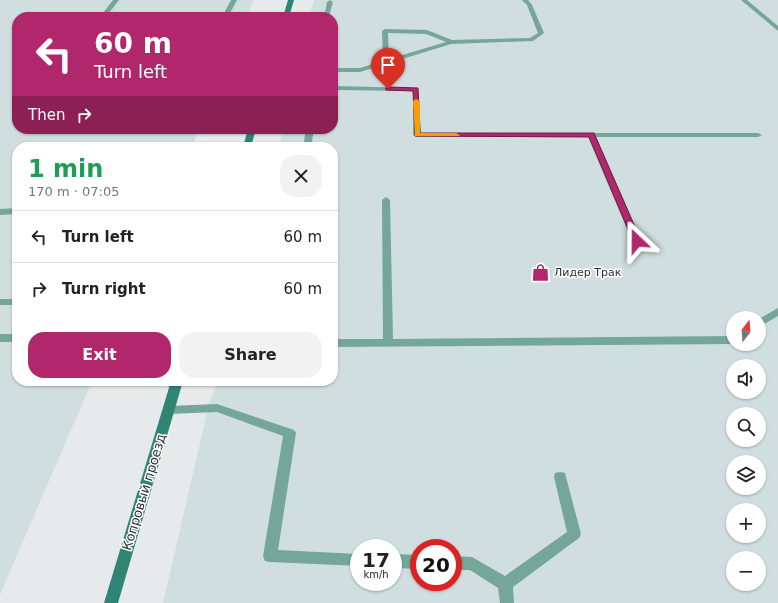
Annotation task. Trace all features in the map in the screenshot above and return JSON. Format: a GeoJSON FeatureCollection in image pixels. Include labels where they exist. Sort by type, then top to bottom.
{"type":"FeatureCollection","features":[{"type":"Feature","properties":{"kind":"main road"},"geometry":{"type":"LineString","coordinates":[[287,12],[291,0]]}},
{"type":"Feature","properties":{"kind":"main road","name":"Копровый проезд"},"geometry":{"type":"LineString","coordinates":[[111,603],[176,386]]}},
{"type":"Feature","properties":{"kind":"lane"},"geometry":{"type":"LineString","coordinates":[[106,12],[116,0]]}},
{"type":"Feature","properties":{"kind":"lane"},"geometry":{"type":"LineString","coordinates":[[228,12],[234,0]]}},
{"type":"Feature","properties":{"kind":"lane"},"geometry":{"type":"LineString","coordinates":[[338,70],[360,70],[451,42],[531,40],[541,33],[529,5],[525,0]]}},
{"type":"Feature","properties":{"kind":"lane"},"geometry":{"type":"LineString","coordinates":[[744,0],[778,28]]}},
{"type":"Feature","properties":{"kind":"lane"},"geometry":{"type":"LineString","coordinates":[[328,12],[330,2]]}},
{"type":"Feature","properties":{"kind":"lane"},"geometry":{"type":"LineString","coordinates":[[386,62],[385,31],[427,32],[451,42]]}},
{"type":"Feature","properties":{"kind":"lane"},"geometry":{"type":"LineString","coordinates":[[338,88],[416,89],[417,135],[758,135]]}},
{"type":"Feature","properties":{"kind":"lane"},"geometry":{"type":"LineString","coordinates":[[591,135],[637,241]]}},
{"type":"Feature","properties":{"kind":"lane"},"geometry":{"type":"LineString","coordinates":[[386,200],[388,343]]}},
{"type":"Feature","properties":{"kind":"lane"},"geometry":{"type":"LineString","coordinates":[[0,212],[12,212]]}},
{"type":"Feature","properties":{"kind":"lane"},"geometry":{"type":"LineString","coordinates":[[0,302],[12,302]]}},
{"type":"Feature","properties":{"kind":"lane"},"geometry":{"type":"LineString","coordinates":[[766,319],[778,310]]}},
{"type":"Feature","properties":{"kind":"lane"},"geometry":{"type":"LineString","coordinates":[[0,338],[12,338]]}},
{"type":"Feature","properties":{"kind":"lane"},"geometry":{"type":"LineString","coordinates":[[338,343],[726,340]]}},
{"type":"Feature","properties":{"kind":"lane"},"geometry":{"type":"LineString","coordinates":[[169,410],[217,408],[290,433],[270,556],[350,560]]}},
{"type":"Feature","properties":{"kind":"lane"},"geometry":{"type":"LineString","coordinates":[[505,584],[574,534],[560,477]]}},
{"type":"Feature","properties":{"kind":"lane"},"geometry":{"type":"LineString","coordinates":[[462,564],[472,564],[505,584]]}},
{"type":"Feature","properties":{"kind":"lane"},"geometry":{"type":"LineString","coordinates":[[505,584],[507,603]]}},
{"type":"Feature","properties":{"kind":"shaded area"},"geometry":{"type":"Polygon","coordinates":[[[0,0],[254,0],[249,12],[12,12],[12,134],[197,134],[194,142],[12,142],[12,386],[90,386],[0,595],[0,0]]]}},
{"type":"Feature","properties":{"kind":"shaded area"},"geometry":{"type":"Polygon","coordinates":[[[314,0],[778,0],[778,603],[163,603],[209,404],[216,386],[338,386],[338,142],[280,142],[282,134],[338,134],[338,12],[310,12],[314,0]]]}},
{"type":"Feature","properties":{"kind":"slow traffic"},"geometry":{"type":"LineString","coordinates":[[416,101],[417,135],[456,135]]}},
{"type":"Feature","properties":{"kind":"place","name":"Лидер Трак"},"geometry":{"type":"Point","coordinates":[541,272]}},
{"type":"Feature","properties":{"kind":"route"},"geometry":{"type":"LineString","coordinates":[[388,89],[416,89],[417,135],[591,135],[637,241]]}}]}
